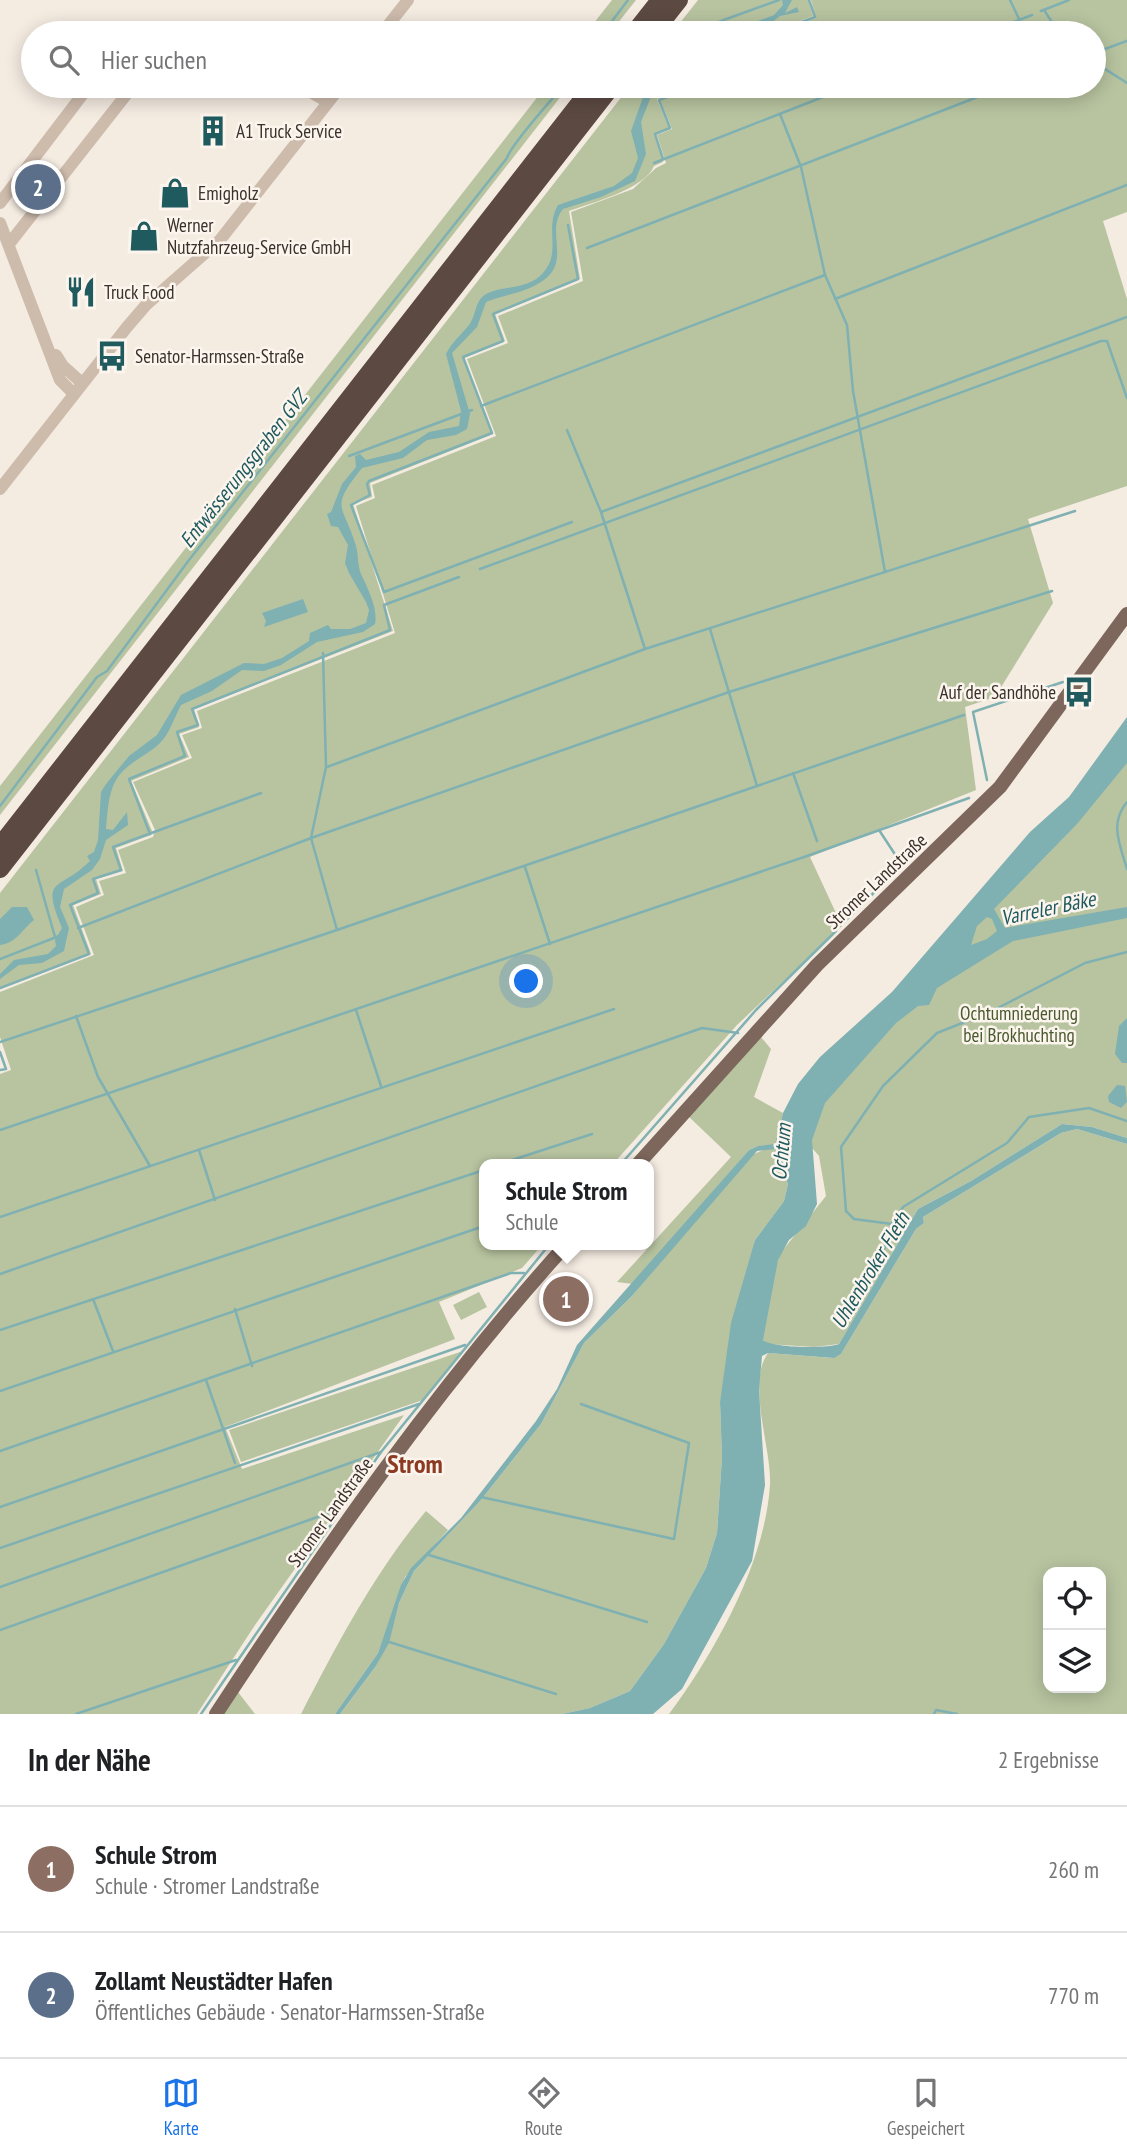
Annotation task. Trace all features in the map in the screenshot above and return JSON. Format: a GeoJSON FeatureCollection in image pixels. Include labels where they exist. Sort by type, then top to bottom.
{"type":"FeatureCollection","features":[{"type":"Feature","properties":{"kind":"highway"},"geometry":{"type":"LineString","coordinates":[[643,21],[660,0]]}},
{"type":"Feature","properties":{"kind":"highway"},"geometry":{"type":"LineString","coordinates":[[662,21],[679,0]]}},
{"type":"Feature","properties":{"kind":"highway"},"geometry":{"type":"LineString","coordinates":[[0,846],[584,98]]}},
{"type":"Feature","properties":{"kind":"highway"},"geometry":{"type":"LineString","coordinates":[[0,869],[603,98]]}},
{"type":"Feature","properties":{"kind":"main road","name":"Stromer Landstraße"},"geometry":{"type":"LineString","coordinates":[[642,1159],[817,965],[1000,787],[1127,614]]}},
{"type":"Feature","properties":{"kind":"main road","name":"Stromer Landstraße"},"geometry":{"type":"LineString","coordinates":[[216,1714],[304,1581],[385,1468],[484,1341],[562,1250]]}},
{"type":"Feature","properties":{"kind":"street"},"geometry":{"type":"LineString","coordinates":[[392,21],[407,2]]}},
{"type":"Feature","properties":{"kind":"street"},"geometry":{"type":"LineString","coordinates":[[0,203],[80,98]]}},
{"type":"Feature","properties":{"kind":"street"},"geometry":{"type":"LineString","coordinates":[[9,244],[124,98]]}},
{"type":"Feature","properties":{"kind":"street"},"geometry":{"type":"LineString","coordinates":[[321,98],[328,102]]}},
{"type":"Feature","properties":{"kind":"street"},"geometry":{"type":"LineString","coordinates":[[0,489],[146,305],[220,240],[331,98]]}},
{"type":"Feature","properties":{"kind":"street"},"geometry":{"type":"LineString","coordinates":[[0,223],[47,340],[60,380],[74,394]]}},
{"type":"Feature","properties":{"kind":"street"},"geometry":{"type":"LineString","coordinates":[[47,340],[63,366],[82,383]]}},
{"type":"Feature","properties":{"kind":"green space"},"geometry":{"type":"Polygon","coordinates":[[[612,0],[636,0],[619,21],[595,21],[612,0]]]}},
{"type":"Feature","properties":{"kind":"green space"},"geometry":{"type":"Polygon","coordinates":[[[698,0],[808,0],[813,16],[800,21],[681,21],[698,0]]]}},
{"type":"Feature","properties":{"kind":"green space"},"geometry":{"type":"Polygon","coordinates":[[[811,0],[1127,0],[1127,212],[1103,221],[1127,299],[1127,486],[1028,519],[1053,603],[995,697],[965,707],[976,790],[810,857],[842,926],[737,1025],[617,1159],[479,1159],[479,1250],[538,1250],[522,1268],[439,1302],[455,1339],[225,1427],[242,1469],[404,1415],[255,1625],[197,1714],[0,1714],[0,1074],[11,1070],[0,1037],[0,992],[94,955],[76,907],[104,895],[99,881],[126,873],[118,850],[153,837],[155,830],[133,782],[192,758],[182,735],[202,728],[197,711],[395,633],[356,506],[375,498],[372,485],[496,436],[467,359],[508,343],[498,316],[583,281],[571,212],[633,189],[656,168],[666,163],[657,135],[672,129],[660,100],[1106,98],[1106,21],[808,21],[816,18],[811,0]]]}},
{"type":"Feature","properties":{"kind":"green space"},"geometry":{"type":"Polygon","coordinates":[[[537,98],[560,98],[0,815],[0,786],[537,98]]]}},
{"type":"Feature","properties":{"kind":"green space"},"geometry":{"type":"Polygon","coordinates":[[[621,98],[660,98],[657,99],[669,128],[654,134],[663,162],[654,166],[640,182],[629,188],[569,211],[580,279],[495,314],[505,341],[464,358],[493,434],[370,483],[372,497],[353,504],[393,631],[194,709],[199,727],[179,734],[189,757],[131,781],[152,831],[151,835],[116,848],[123,871],[96,879],[101,894],[73,905],[91,954],[0,989],[0,893],[621,98]]]}},
{"type":"Feature","properties":{"kind":"green space","name":"Ochtumniederung bei Brokhuchting"},"geometry":{"type":"Polygon","coordinates":[[[1127,735],[1127,1138],[1092,1127],[1062,1124],[971,1181],[918,1209],[839,1344],[814,1347],[767,1344],[758,1334],[779,1255],[826,1196],[819,1156],[789,1121],[1127,735]]]}},
{"type":"Feature","properties":{"kind":"green space"},"geometry":{"type":"Polygon","coordinates":[[[760,1036],[771,1049],[754,1097],[783,1113],[775,1145],[758,1146],[749,1150],[633,1284],[617,1282],[646,1250],[654,1250],[654,1241],[731,1157],[686,1114],[760,1036]]]}},
{"type":"Feature","properties":{"kind":"green space"},"geometry":{"type":"Polygon","coordinates":[[[1077,1129],[1127,1144],[1127,1714],[669,1714],[720,1635],[735,1606],[759,1545],[770,1485],[759,1399],[762,1366],[768,1353],[833,1358],[841,1354],[916,1229],[924,1223],[923,1217],[1061,1133],[1077,1129]]]}},
{"type":"Feature","properties":{"kind":"green space"},"geometry":{"type":"Polygon","coordinates":[[[768,1148],[775,1149],[788,1184],[784,1201],[755,1240],[720,1402],[722,1457],[717,1533],[706,1568],[664,1644],[630,1691],[590,1708],[562,1714],[340,1714],[376,1666],[388,1643],[399,1603],[414,1571],[481,1500],[541,1424],[584,1343],[632,1296],[749,1156],[768,1148]]]}},
{"type":"Feature","properties":{"kind":"green space"},"geometry":{"type":"Polygon","coordinates":[[[479,1292],[487,1307],[461,1320],[453,1305],[479,1292]]]}},
{"type":"Feature","properties":{"kind":"green space"},"geometry":{"type":"Polygon","coordinates":[[[463,1351],[423,1400],[241,1462],[229,1430],[463,1351]]]}},
{"type":"Feature","properties":{"kind":"green space"},"geometry":{"type":"Polygon","coordinates":[[[426,1511],[448,1530],[405,1577],[378,1653],[335,1714],[301,1714],[373,1584],[426,1511]]]}},
{"type":"Feature","properties":{"kind":"green space"},"geometry":{"type":"Polygon","coordinates":[[[238,1692],[255,1714],[224,1714],[238,1692]]]}},
{"type":"Feature","properties":{"kind":"water"},"geometry":{"type":"Polygon","coordinates":[[[782,0],[792,0],[785,13],[797,7],[799,12],[780,16],[774,21],[758,21],[774,15],[783,5],[782,0]]]}},
{"type":"Feature","properties":{"kind":"water"},"geometry":{"type":"Polygon","coordinates":[[[643,98],[650,98],[641,122],[646,154],[635,181],[601,197],[563,209],[556,227],[557,255],[552,272],[530,288],[486,302],[477,327],[452,353],[470,414],[467,429],[456,435],[427,440],[403,458],[362,468],[345,492],[342,507],[372,601],[375,624],[363,632],[317,642],[281,665],[264,671],[242,670],[212,691],[181,705],[160,743],[125,769],[115,782],[106,829],[113,830],[127,812],[128,825],[106,840],[100,859],[92,870],[64,889],[60,907],[69,928],[64,951],[42,963],[19,965],[0,979],[0,974],[14,960],[48,954],[56,946],[55,940],[62,928],[53,892],[56,886],[90,861],[87,856],[94,852],[98,840],[101,792],[129,756],[157,735],[181,695],[244,663],[264,664],[282,658],[309,641],[310,633],[328,625],[331,629],[350,629],[366,623],[369,610],[345,563],[348,545],[338,527],[331,526],[327,514],[331,512],[342,484],[356,467],[355,456],[360,454],[366,460],[399,452],[429,432],[459,426],[461,411],[446,354],[469,325],[483,296],[527,284],[546,269],[552,254],[554,213],[558,205],[614,186],[632,173],[638,158],[631,131],[643,98]]]}},
{"type":"Feature","properties":{"kind":"water"},"geometry":{"type":"Polygon","coordinates":[[[303,599],[308,612],[264,627],[266,621],[262,613],[303,599]]]}},
{"type":"Feature","properties":{"kind":"water","name":"Ochtum"},"geometry":{"type":"Polygon","coordinates":[[[1127,717],[1127,763],[1077,824],[994,909],[1005,928],[1127,907],[1127,918],[1013,941],[937,988],[929,1005],[918,1006],[896,1023],[825,1103],[812,1140],[817,1204],[806,1226],[789,1240],[778,1260],[763,1340],[777,1345],[800,1347],[839,1344],[918,1209],[971,1181],[1062,1124],[1092,1127],[1127,1138],[1127,1144],[1077,1129],[1061,1133],[923,1217],[924,1223],[916,1229],[841,1354],[834,1358],[768,1353],[762,1356],[759,1390],[765,1485],[752,1561],[682,1689],[653,1714],[562,1714],[590,1708],[630,1691],[664,1644],[706,1568],[717,1533],[722,1457],[720,1402],[731,1323],[755,1240],[784,1201],[788,1184],[775,1149],[757,1151],[632,1296],[584,1343],[541,1424],[481,1500],[414,1571],[399,1603],[389,1643],[376,1666],[340,1714],[335,1714],[378,1653],[401,1585],[411,1568],[461,1518],[536,1421],[557,1389],[577,1345],[749,1150],[775,1144],[783,1113],[798,1084],[820,1057],[892,992],[1030,832],[1069,797],[1127,717]],[[987,917],[977,926],[971,945],[987,939],[997,931],[992,919],[987,917]]]}},
{"type":"Feature","properties":{"kind":"water"},"geometry":{"type":"Polygon","coordinates":[[[12,907],[27,907],[34,920],[15,939],[0,945],[0,919],[12,907]]]}},
{"type":"Feature","properties":{"kind":"water"},"geometry":{"type":"Polygon","coordinates":[[[1127,1018],[1127,1063],[1122,1063],[1115,1054],[1119,1026],[1127,1018]]]}},
{"type":"Feature","properties":{"kind":"water"},"geometry":{"type":"Polygon","coordinates":[[[1117,1085],[1125,1086],[1127,1102],[1121,1108],[1109,1102],[1108,1096],[1117,1085]]]}},
{"type":"Feature","properties":{"kind":"waterway","name":"Entwässerungsgraben GVZ"},"geometry":{"type":"LineString","coordinates":[[612,21],[628,0]]}},
{"type":"Feature","properties":{"kind":"waterway"},"geometry":{"type":"LineString","coordinates":[[721,21],[779,0]]}},
{"type":"Feature","properties":{"kind":"waterway"},"geometry":{"type":"LineString","coordinates":[[804,21],[815,17],[809,0]]}},
{"type":"Feature","properties":{"kind":"waterway"},"geometry":{"type":"LineString","coordinates":[[1010,0],[1019,19]]}},
{"type":"Feature","properties":{"kind":"waterway"},"geometry":{"type":"LineString","coordinates":[[1041,11],[1069,0]]}},
{"type":"Feature","properties":{"kind":"waterway"},"geometry":{"type":"LineString","coordinates":[[1044,10],[1051,21]]}},
{"type":"Feature","properties":{"kind":"waterway"},"geometry":{"type":"LineString","coordinates":[[1016,21],[1032,15]]}},
{"type":"Feature","properties":{"kind":"waterway"},"geometry":{"type":"LineString","coordinates":[[1106,49],[1127,41]]}},
{"type":"Feature","properties":{"kind":"waterway"},"geometry":{"type":"LineString","coordinates":[[1106,70],[1127,83]]}},
{"type":"Feature","properties":{"kind":"waterway","name":"Entwässerungsgraben GVZ"},"geometry":{"type":"LineString","coordinates":[[0,806],[97,677],[107,671],[189,560],[553,98]]}},
{"type":"Feature","properties":{"kind":"waterway"},"geometry":{"type":"LineString","coordinates":[[663,159],[655,134],[670,128],[659,100],[665,98]]}},
{"type":"Feature","properties":{"kind":"waterway"},"geometry":{"type":"LineString","coordinates":[[654,163],[820,98]]}},
{"type":"Feature","properties":{"kind":"waterway"},"geometry":{"type":"LineString","coordinates":[[587,248],[975,98]]}},
{"type":"Feature","properties":{"kind":"waterway"},"geometry":{"type":"LineString","coordinates":[[780,114],[801,167],[825,275],[847,325],[853,391],[885,572]]}},
{"type":"Feature","properties":{"kind":"waterway"},"geometry":{"type":"LineString","coordinates":[[835,299],[1127,185]]}},
{"type":"Feature","properties":{"kind":"waterway"},"geometry":{"type":"LineString","coordinates":[[568,225],[578,279],[493,314],[503,341],[463,357],[492,433],[369,481],[367,484],[370,495],[351,505],[384,592],[572,522]]}},
{"type":"Feature","properties":{"kind":"waterway"},"geometry":{"type":"LineString","coordinates":[[481,406],[825,275]]}},
{"type":"Feature","properties":{"kind":"waterway"},"geometry":{"type":"LineString","coordinates":[[601,512],[1127,317]]}},
{"type":"Feature","properties":{"kind":"waterway"},"geometry":{"type":"LineString","coordinates":[[480,569],[1101,341],[1107,341],[1127,398]]}},
{"type":"Feature","properties":{"kind":"waterway"},"geometry":{"type":"LineString","coordinates":[[349,456],[472,410]]}},
{"type":"Feature","properties":{"kind":"waterway"},"geometry":{"type":"LineString","coordinates":[[567,430],[601,512],[645,649]]}},
{"type":"Feature","properties":{"kind":"waterway"},"geometry":{"type":"LineString","coordinates":[[327,767],[645,649],[1075,511]]}},
{"type":"Feature","properties":{"kind":"waterway"},"geometry":{"type":"LineString","coordinates":[[150,834],[129,779],[185,756],[177,732],[198,725],[192,709],[390,630],[384,605],[459,577]]}},
{"type":"Feature","properties":{"kind":"waterway"},"geometry":{"type":"LineString","coordinates":[[78,928],[311,838],[729,692],[1052,591]]}},
{"type":"Feature","properties":{"kind":"waterway"},"geometry":{"type":"LineString","coordinates":[[710,629],[757,786]]}},
{"type":"Feature","properties":{"kind":"waterway"},"geometry":{"type":"LineString","coordinates":[[323,653],[326,767],[311,838],[337,930],[964,715]]}},
{"type":"Feature","properties":{"kind":"waterway"},"geometry":{"type":"LineString","coordinates":[[987,780],[973,712],[1063,682]]}},
{"type":"Feature","properties":{"kind":"waterway"},"geometry":{"type":"LineString","coordinates":[[793,773],[817,841]]}},
{"type":"Feature","properties":{"kind":"waterway"},"geometry":{"type":"LineString","coordinates":[[0,988],[89,954],[70,905],[98,893],[93,879],[121,870],[113,847],[261,793]]}},
{"type":"Feature","properties":{"kind":"waterway"},"geometry":{"type":"LineString","coordinates":[[0,1130],[807,856],[969,798]]}},
{"type":"Feature","properties":{"kind":"waterway"},"geometry":{"type":"LineString","coordinates":[[1127,802],[1118,818],[1117,826],[1127,869]]}},
{"type":"Feature","properties":{"kind":"waterway"},"geometry":{"type":"LineString","coordinates":[[844,922],[902,865],[879,830]]}},
{"type":"Feature","properties":{"kind":"waterway"},"geometry":{"type":"LineString","coordinates":[[525,867],[550,944]]}},
{"type":"Feature","properties":{"kind":"waterway"},"geometry":{"type":"LineString","coordinates":[[36,870],[55,937]]}},
{"type":"Feature","properties":{"kind":"waterway"},"geometry":{"type":"LineString","coordinates":[[0,1042],[337,930]]}},
{"type":"Feature","properties":{"kind":"waterway"},"geometry":{"type":"LineString","coordinates":[[625,1159],[756,1010],[836,931]]}},
{"type":"Feature","properties":{"kind":"waterway"},"geometry":{"type":"LineString","coordinates":[[0,959],[59,936]]}},
{"type":"Feature","properties":{"kind":"waterway","name":"Uhlenbroker Fleth"},"geometry":{"type":"LineString","coordinates":[[892,1224],[854,1219],[846,1211],[841,1147],[883,1086],[937,1033],[990,1012],[1085,963],[1127,952]]}},
{"type":"Feature","properties":{"kind":"waterway"},"geometry":{"type":"LineString","coordinates":[[0,1217],[614,1009]]}},
{"type":"Feature","properties":{"kind":"waterway"},"geometry":{"type":"LineString","coordinates":[[356,1010],[381,1086]]}},
{"type":"Feature","properties":{"kind":"waterway"},"geometry":{"type":"LineString","coordinates":[[76,1016],[98,1077],[150,1166]]}},
{"type":"Feature","properties":{"kind":"waterway"},"geometry":{"type":"LineString","coordinates":[[0,1274],[702,1028],[738,1033]]}},
{"type":"Feature","properties":{"kind":"waterway"},"geometry":{"type":"LineString","coordinates":[[0,1052],[6,1069],[0,1070]]}},
{"type":"Feature","properties":{"kind":"waterway","name":"Uhlenbroker Fleth"},"geometry":{"type":"LineString","coordinates":[[851,1310],[849,1306],[882,1256],[892,1224],[903,1207],[1007,1143],[1029,1117],[1089,1108],[1127,1121]]}},
{"type":"Feature","properties":{"kind":"waterway"},"geometry":{"type":"LineString","coordinates":[[515,1159],[592,1134]]}},
{"type":"Feature","properties":{"kind":"waterway"},"geometry":{"type":"LineString","coordinates":[[199,1150],[215,1200]]}},
{"type":"Feature","properties":{"kind":"waterway"},"geometry":{"type":"LineString","coordinates":[[0,1330],[479,1172]]}},
{"type":"Feature","properties":{"kind":"waterway"},"geometry":{"type":"LineString","coordinates":[[0,1391],[479,1228]]}},
{"type":"Feature","properties":{"kind":"waterway"},"geometry":{"type":"LineString","coordinates":[[201,1714],[381,1452],[545,1250]]}},
{"type":"Feature","properties":{"kind":"waterway"},"geometry":{"type":"LineString","coordinates":[[0,1451],[511,1273],[524,1273]]}},
{"type":"Feature","properties":{"kind":"waterway"},"geometry":{"type":"LineString","coordinates":[[93,1299],[113,1351]]}},
{"type":"Feature","properties":{"kind":"waterway"},"geometry":{"type":"LineString","coordinates":[[235,1309],[252,1366]]}},
{"type":"Feature","properties":{"kind":"waterway"},"geometry":{"type":"LineString","coordinates":[[0,1507],[465,1345]]}},
{"type":"Feature","properties":{"kind":"waterway"},"geometry":{"type":"LineString","coordinates":[[206,1380],[235,1463]]}},
{"type":"Feature","properties":{"kind":"waterway"},"geometry":{"type":"LineString","coordinates":[[0,1548],[419,1404]]}},
{"type":"Feature","properties":{"kind":"waterway"},"geometry":{"type":"LineString","coordinates":[[481,1497],[674,1539],[689,1443],[581,1404]]}},
{"type":"Feature","properties":{"kind":"waterway"},"geometry":{"type":"LineString","coordinates":[[0,1587],[381,1452]]}},
{"type":"Feature","properties":{"kind":"waterway"},"geometry":{"type":"LineString","coordinates":[[0,1630],[340,1509]]}},
{"type":"Feature","properties":{"kind":"waterway"},"geometry":{"type":"LineString","coordinates":[[429,1555],[647,1622]]}},
{"type":"Feature","properties":{"kind":"waterway"},"geometry":{"type":"LineString","coordinates":[[386,1641],[556,1694]]}},
{"type":"Feature","properties":{"kind":"waterway"},"geometry":{"type":"LineString","coordinates":[[76,1714],[236,1660]]}},
{"type":"Feature","properties":{"kind":"waterway"},"geometry":{"type":"LineString","coordinates":[[934,1714],[936,1710],[957,1714]]}},
{"type":"Feature","properties":{"kind":"place","name":"A1 Truck Service"},"geometry":{"type":"Point","coordinates":[213,131]}},
{"type":"Feature","properties":{"kind":"place","name":"Zollamt Neustädter Hafen"},"geometry":{"type":"Point","coordinates":[38,187]}},
{"type":"Feature","properties":{"kind":"place","name":"Emigholz"},"geometry":{"type":"Point","coordinates":[175,193]}},
{"type":"Feature","properties":{"kind":"place","name":"Werner Nutzfahrzeug-Service GmbH"},"geometry":{"type":"Point","coordinates":[144,236]}},
{"type":"Feature","properties":{"kind":"place","name":"Truck Food"},"geometry":{"type":"Point","coordinates":[81,292]}},
{"type":"Feature","properties":{"kind":"place","name":"Senator-Harmssen-Straße"},"geometry":{"type":"Point","coordinates":[112,356]}},
{"type":"Feature","properties":{"kind":"place","name":"Auf der Sandhöhe"},"geometry":{"type":"Point","coordinates":[1079,692]}},
{"type":"Feature","properties":{"kind":"place","name":"Schule Strom"},"geometry":{"type":"Point","coordinates":[566,1299]}},
{"type":"Feature","properties":{"kind":"district","name":"Strom"},"geometry":{"type":"Point","coordinates":[415,1463]}},
{"type":"Feature","properties":{"kind":"water label","name":"Varreler Bäke"},"geometry":{"type":"Point","coordinates":[1048,908]}}]}
